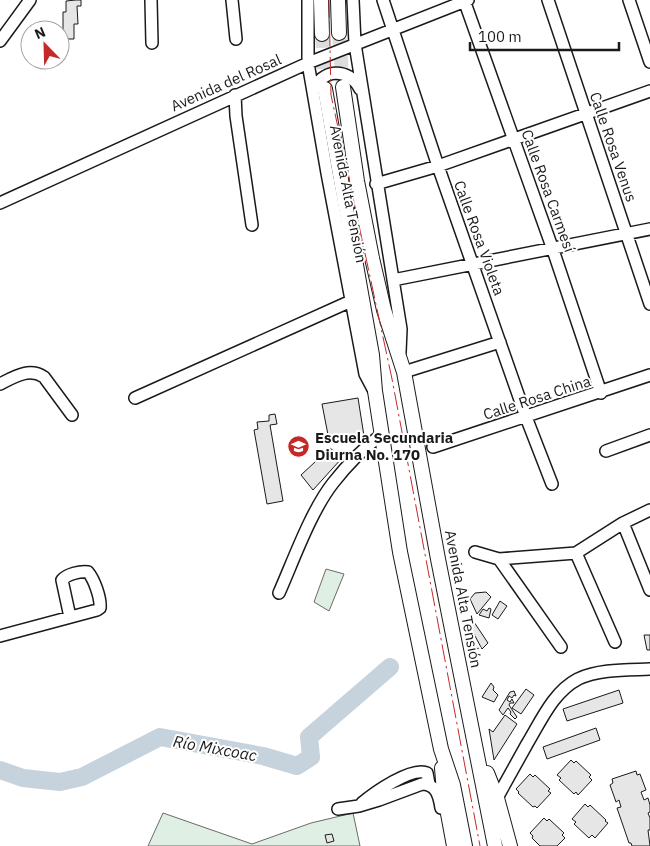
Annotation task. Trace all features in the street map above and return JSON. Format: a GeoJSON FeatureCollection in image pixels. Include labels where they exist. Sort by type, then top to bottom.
{"type":"FeatureCollection","features":[{"type":"Feature","properties":{"kind":"main road"},"geometry":{"type":"LineString","coordinates":[[321,0],[322,34]]}},
{"type":"Feature","properties":{"kind":"main road"},"geometry":{"type":"LineString","coordinates":[[338,0],[338,33]]}},
{"type":"Feature","properties":{"kind":"main road","name":"Avenida Alta Tensión"},"geometry":{"type":"LineString","coordinates":[[343,87],[357,181],[372,258],[384,310],[404,372],[438,559],[477,747],[495,846]]}},
{"type":"Feature","properties":{"kind":"main road","name":"Avenida Alta Tensión"},"geometry":{"type":"LineString","coordinates":[[319,90],[368,331],[375,391],[400,552],[441,749],[453,785],[465,846]]}},
{"type":"Feature","properties":{"kind":"main road"},"geometry":{"type":"LineString","coordinates":[[477,747],[497,798],[510,846]]}},
{"type":"Feature","properties":{"kind":"main road"},"geometry":{"type":"LineString","coordinates":[[441,749],[444,792],[454,846]]}},
{"type":"Feature","properties":{"kind":"street"},"geometry":{"type":"LineString","coordinates":[[0,41],[30,0]]}},
{"type":"Feature","properties":{"kind":"street"},"geometry":{"type":"LineString","coordinates":[[151,0],[152,43]]}},
{"type":"Feature","properties":{"kind":"street"},"geometry":{"type":"LineString","coordinates":[[232,0],[236,39]]}},
{"type":"Feature","properties":{"kind":"street","name":"Avenida Alta Tensión"},"geometry":{"type":"LineString","coordinates":[[308,0],[308,63],[319,90],[326,173],[365,374],[375,391]]}},
{"type":"Feature","properties":{"kind":"street","name":"Avenida Alta Tensión"},"geometry":{"type":"LineString","coordinates":[[353,0],[355,44],[362,93],[401,329],[400,358]]}},
{"type":"Feature","properties":{"kind":"street","name":"Calle Rosa Violeta"},"geometry":{"type":"LineString","coordinates":[[383,0],[438,166],[526,417],[552,484]]}},
{"type":"Feature","properties":{"kind":"street","name":"Avenida del Rosal"},"geometry":{"type":"LineString","coordinates":[[0,202],[308,63],[466,0]]}},
{"type":"Feature","properties":{"kind":"street","name":"Calle Rosa Carmesí"},"geometry":{"type":"LineString","coordinates":[[466,0],[601,393]]}},
{"type":"Feature","properties":{"kind":"street","name":"Calle Rosa Venus"},"geometry":{"type":"LineString","coordinates":[[548,0],[650,304]]}},
{"type":"Feature","properties":{"kind":"street"},"geometry":{"type":"LineString","coordinates":[[629,0],[650,62]]}},
{"type":"Feature","properties":{"kind":"street"},"geometry":{"type":"LineString","coordinates":[[319,90],[315,85],[321,78],[328,74],[337,73],[345,74],[352,79],[362,93]]}},
{"type":"Feature","properties":{"kind":"street"},"geometry":{"type":"LineString","coordinates":[[376,184],[438,166],[650,91]]}},
{"type":"Feature","properties":{"kind":"street"},"geometry":{"type":"LineString","coordinates":[[235,96],[236,116],[252,225]]}},
{"type":"Feature","properties":{"kind":"street"},"geometry":{"type":"LineString","coordinates":[[393,280],[650,229]]}},
{"type":"Feature","properties":{"kind":"street"},"geometry":{"type":"LineString","coordinates":[[135,398],[351,301]]}},
{"type":"Feature","properties":{"kind":"street"},"geometry":{"type":"LineString","coordinates":[[404,372],[500,342]]}},
{"type":"Feature","properties":{"kind":"street"},"geometry":{"type":"LineString","coordinates":[[0,384],[23,373],[39,373],[72,415]]}},
{"type":"Feature","properties":{"kind":"street","name":"Calle Rosa China"},"geometry":{"type":"LineString","coordinates":[[433,447],[601,393],[650,375]]}},
{"type":"Feature","properties":{"kind":"street"},"geometry":{"type":"LineString","coordinates":[[279,593],[319,505],[333,482],[365,448],[382,434]]}},
{"type":"Feature","properties":{"kind":"street"},"geometry":{"type":"LineString","coordinates":[[606,450],[650,436]]}},
{"type":"Feature","properties":{"kind":"street"},"geometry":{"type":"LineString","coordinates":[[475,552],[499,559],[576,553],[623,523],[650,510]]}},
{"type":"Feature","properties":{"kind":"street"},"geometry":{"type":"LineString","coordinates":[[623,523],[650,590]]}},
{"type":"Feature","properties":{"kind":"street"},"geometry":{"type":"LineString","coordinates":[[576,553],[615,642]]}},
{"type":"Feature","properties":{"kind":"street"},"geometry":{"type":"LineString","coordinates":[[499,559],[560,647]]}},
{"type":"Feature","properties":{"kind":"street"},"geometry":{"type":"LineString","coordinates":[[0,636],[70,617]]}},
{"type":"Feature","properties":{"kind":"street"},"geometry":{"type":"LineString","coordinates":[[497,798],[550,704],[566,687],[588,675],[650,669]]}},
{"type":"Feature","properties":{"kind":"street"},"geometry":{"type":"LineString","coordinates":[[338,809],[359,806],[414,786],[429,784],[434,787],[440,802],[449,846]]}},
{"type":"Feature","properties":{"kind":"green space"},"geometry":{"type":"Polygon","coordinates":[[[326,569],[344,574],[329,611],[314,602],[326,569]]]}},
{"type":"Feature","properties":{"kind":"green space"},"geometry":{"type":"Polygon","coordinates":[[[163,813],[252,844],[311,823],[353,813],[360,846],[148,846],[163,813]]]}},
{"type":"Feature","properties":{"kind":"building"},"geometry":{"type":"Polygon","coordinates":[[[81,0],[81,6],[77,6],[78,24],[74,24],[74,39],[70,39],[70,20],[63,20],[63,12],[66,12],[66,1],[81,0]]]}},
{"type":"Feature","properties":{"kind":"building"},"geometry":{"type":"Polygon","coordinates":[[[358,398],[364,436],[329,440],[322,404],[358,398]]]}},
{"type":"Feature","properties":{"kind":"building"},"geometry":{"type":"Polygon","coordinates":[[[275,414],[277,424],[270,425],[283,501],[267,504],[254,430],[258,429],[257,422],[269,421],[269,415],[275,414]]]}},
{"type":"Feature","properties":{"kind":"building"},"geometry":{"type":"Polygon","coordinates":[[[330,448],[342,458],[313,490],[301,475],[330,448]]]}},
{"type":"Feature","properties":{"kind":"building"},"geometry":{"type":"Polygon","coordinates":[[[486,592],[491,597],[477,614],[470,599],[475,593],[486,592]]]}},
{"type":"Feature","properties":{"kind":"building"},"geometry":{"type":"Polygon","coordinates":[[[500,601],[507,606],[498,619],[492,615],[500,601]]]}},
{"type":"Feature","properties":{"kind":"building"},"geometry":{"type":"Polygon","coordinates":[[[489,608],[491,609],[489,618],[479,615],[483,609],[487,611],[489,608]]]}},
{"type":"Feature","properties":{"kind":"building"},"geometry":{"type":"Polygon","coordinates":[[[474,622],[488,643],[482,649],[469,625],[474,622]]]}},
{"type":"Feature","properties":{"kind":"building"},"geometry":{"type":"Polygon","coordinates":[[[644,635],[650,635],[650,650],[647,650],[644,635]]]}},
{"type":"Feature","properties":{"kind":"building"},"geometry":{"type":"Polygon","coordinates":[[[491,683],[494,687],[493,690],[498,695],[494,702],[482,697],[491,683]]]}},
{"type":"Feature","properties":{"kind":"building"},"geometry":{"type":"Polygon","coordinates":[[[526,689],[534,695],[521,714],[512,708],[526,689]]]}},
{"type":"Feature","properties":{"kind":"building"},"geometry":{"type":"Polygon","coordinates":[[[619,690],[623,703],[567,721],[563,709],[619,690]]]}},
{"type":"Feature","properties":{"kind":"building"},"geometry":{"type":"Polygon","coordinates":[[[514,691],[516,696],[514,695],[512,698],[509,696],[507,700],[510,702],[512,699],[514,703],[509,705],[517,717],[515,719],[510,714],[511,712],[508,708],[503,715],[499,710],[510,692],[514,691]]]}},
{"type":"Feature","properties":{"kind":"building"},"geometry":{"type":"Polygon","coordinates":[[[505,715],[517,724],[494,760],[489,729],[493,732],[505,715]]]}},
{"type":"Feature","properties":{"kind":"building"},"geometry":{"type":"Polygon","coordinates":[[[596,728],[600,740],[547,759],[543,747],[596,728]]]}},
{"type":"Feature","properties":{"kind":"building"},"geometry":{"type":"Polygon","coordinates":[[[571,760],[574,763],[576,761],[591,775],[589,777],[592,780],[578,795],[576,792],[574,794],[559,780],[561,778],[557,775],[571,760]]]}},
{"type":"Feature","properties":{"kind":"building"},"geometry":{"type":"Polygon","coordinates":[[[636,771],[637,775],[640,774],[646,790],[641,792],[644,800],[648,798],[650,805],[650,812],[648,813],[650,830],[648,830],[650,846],[632,846],[629,843],[617,808],[621,807],[619,800],[616,802],[610,785],[613,783],[612,779],[636,771]]]}},
{"type":"Feature","properties":{"kind":"building"},"geometry":{"type":"Polygon","coordinates":[[[530,774],[533,777],[535,775],[550,789],[548,791],[551,793],[537,808],[533,807],[516,789],[530,774]]]}},
{"type":"Feature","properties":{"kind":"building"},"geometry":{"type":"Polygon","coordinates":[[[585,804],[588,807],[590,805],[608,823],[595,838],[592,835],[589,838],[574,824],[576,822],[572,819],[585,804]]]}},
{"type":"Feature","properties":{"kind":"building"},"geometry":{"type":"Polygon","coordinates":[[[544,818],[547,821],[549,819],[564,833],[562,835],[565,838],[557,846],[540,846],[532,838],[533,836],[530,833],[544,818]]]}},
{"type":"Feature","properties":{"kind":"building"},"geometry":{"type":"Polygon","coordinates":[[[332,834],[334,841],[327,843],[325,835],[332,834]]]}},
{"type":"Feature","properties":{"kind":"waterway","name":"Río Mixcoac"},"geometry":{"type":"LineString","coordinates":[[0,770],[23,778],[60,782],[82,777],[160,737],[263,756],[297,766],[311,757],[309,737],[390,667]]}},
{"type":"Feature","properties":{"kind":"tunnel"},"geometry":{"type":"LineString","coordinates":[[339,33],[343,86]]}},
{"type":"Feature","properties":{"kind":"tunnel"},"geometry":{"type":"LineString","coordinates":[[322,34],[325,89]]}},
{"type":"Feature","properties":{"kind":"power"},"geometry":{"type":"LineString","coordinates":[[329,0],[331,95],[392,379],[480,846]]}},
{"type":"Feature","properties":{"kind":"place","name":"Escuela Secundaria Diurna No. 170"},"geometry":{"type":"Point","coordinates":[299,447]}}]}
